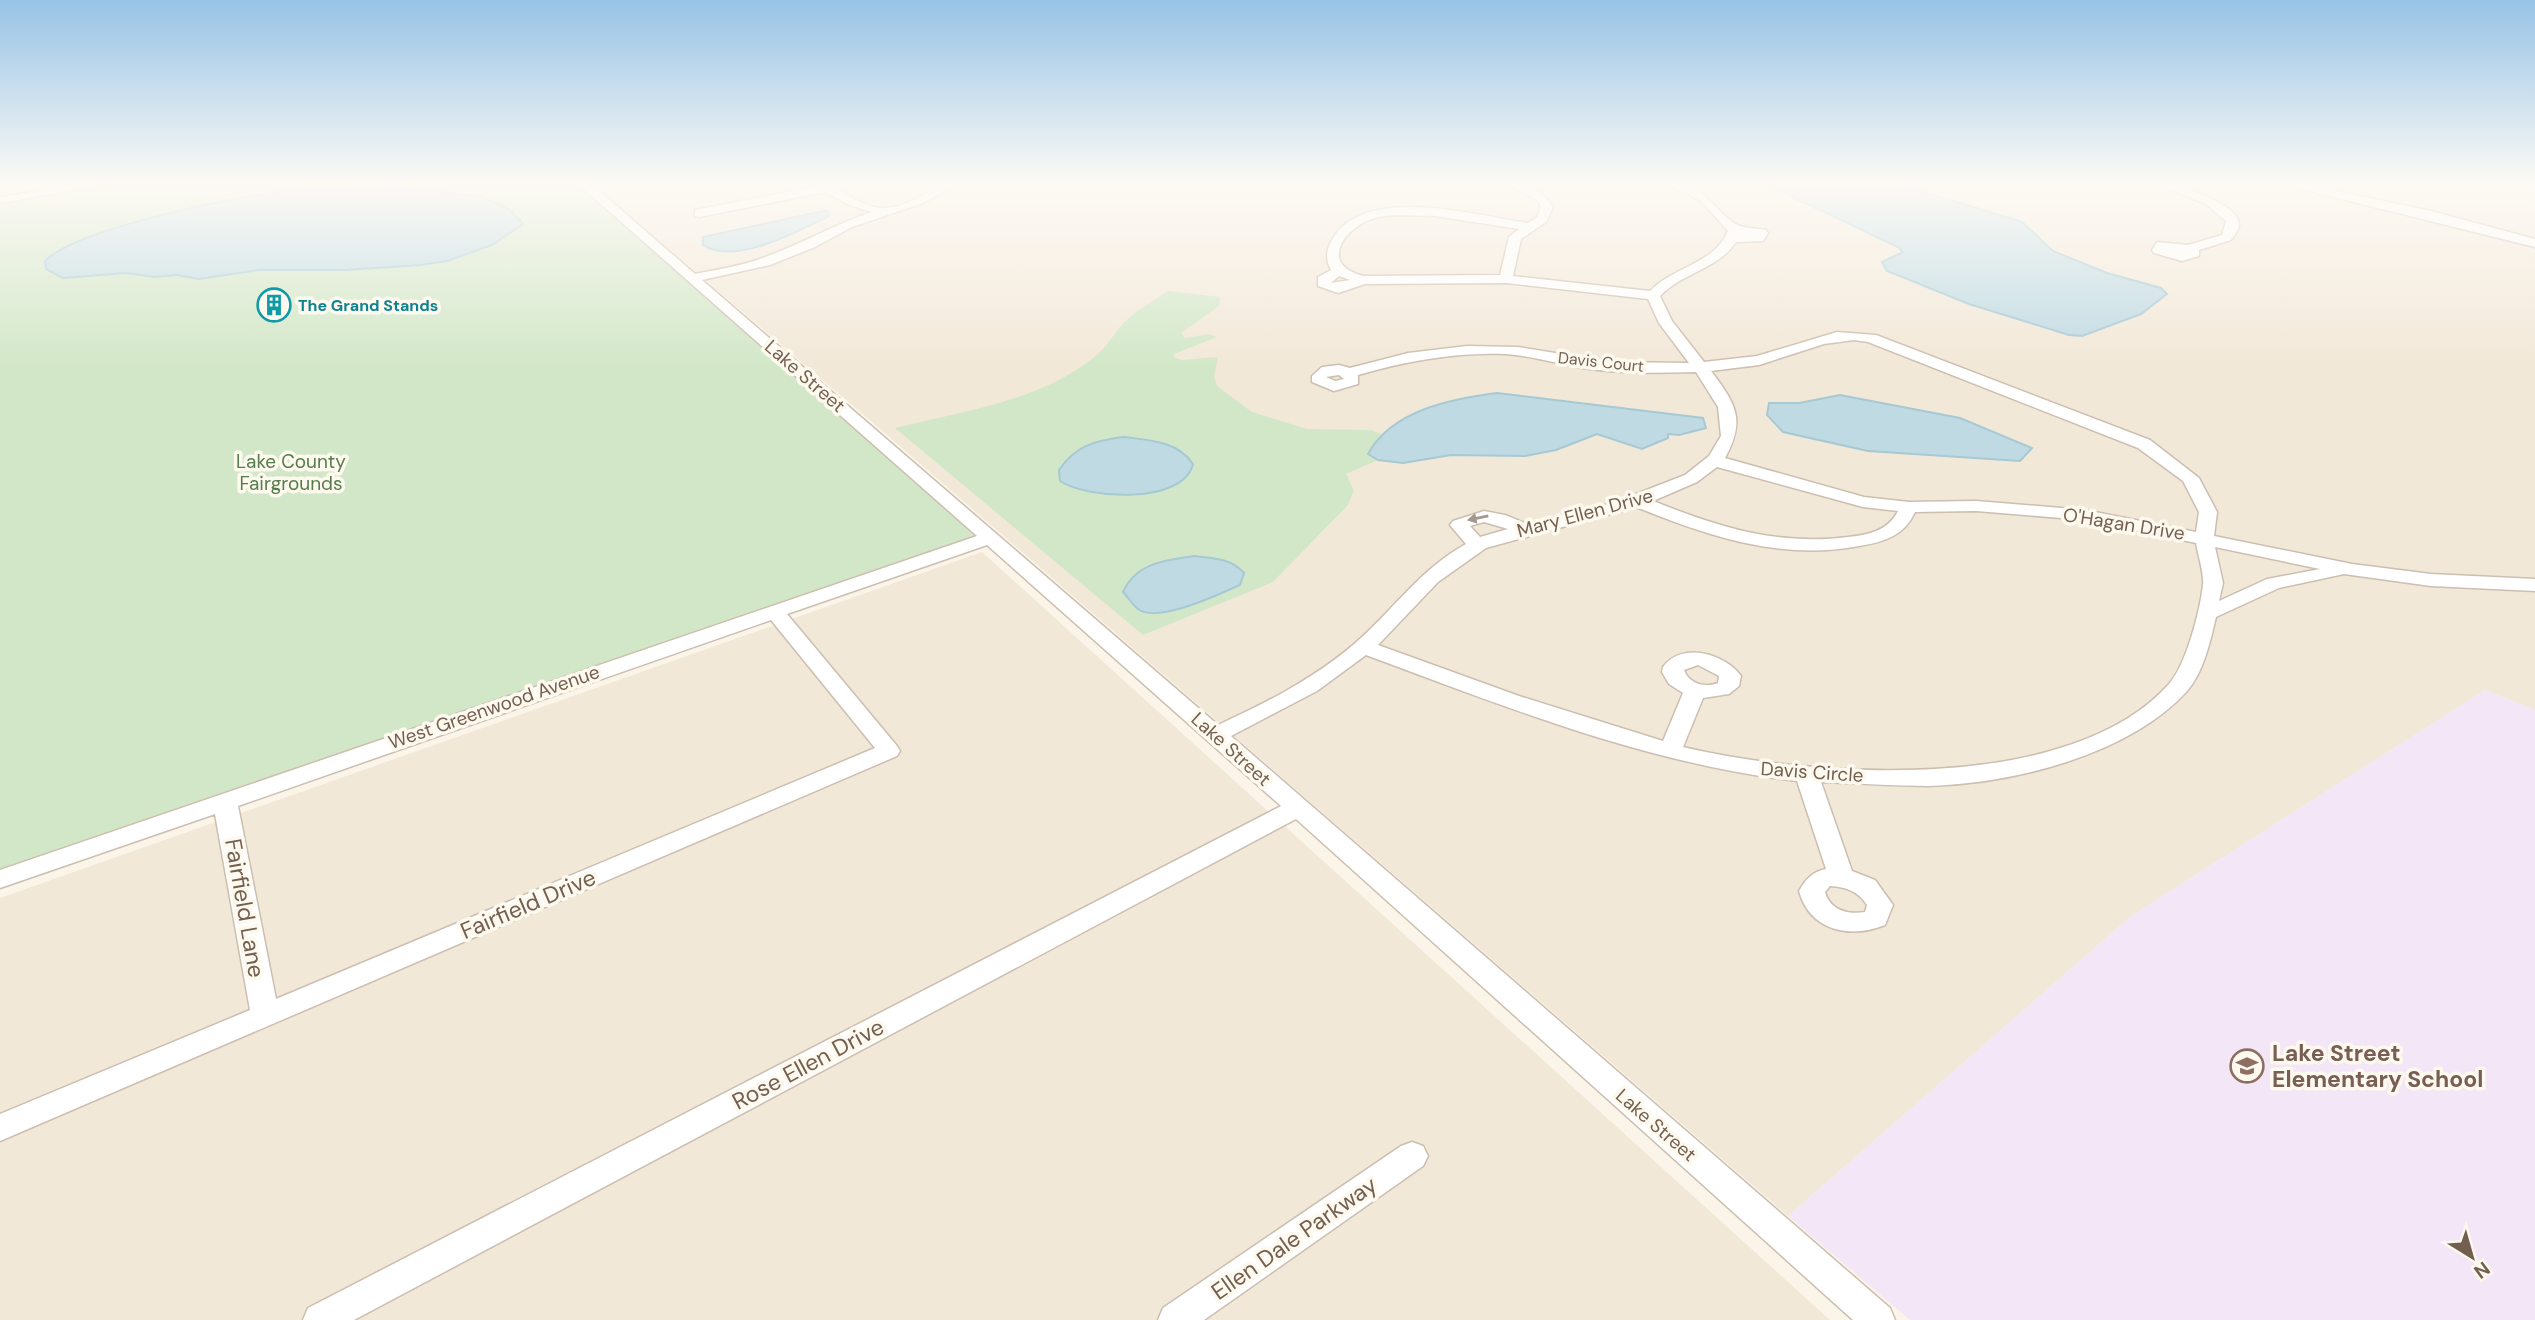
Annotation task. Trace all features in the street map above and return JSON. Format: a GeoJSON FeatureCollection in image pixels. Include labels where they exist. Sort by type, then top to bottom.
{"type":"FeatureCollection","features":[{"type":"Feature","properties":{"kind":"street","name":"Lake Street"},"geometry":{"type":"LineString","coordinates":[[654,244],[1878,1320]]}},
{"type":"Feature","properties":{"kind":"street"},"geometry":{"type":"LineString","coordinates":[[692,276],[772,258],[806,244]]}},
{"type":"Feature","properties":{"kind":"street"},"geometry":{"type":"LineString","coordinates":[[1338,244],[1331,255],[1341,275]]}},
{"type":"Feature","properties":{"kind":"street"},"geometry":{"type":"LineString","coordinates":[[1506,279],[1514,244]]}},
{"type":"Feature","properties":{"kind":"street"},"geometry":{"type":"LineString","coordinates":[[1653,295],[1669,279],[1707,263],[1729,244]]}},
{"type":"Feature","properties":{"kind":"street"},"geometry":{"type":"LineString","coordinates":[[2190,249],[2207,244]]}},
{"type":"Feature","properties":{"kind":"street"},"geometry":{"type":"LineString","coordinates":[[1364,280],[1338,289],[1325,286],[1322,281],[1341,275],[1364,280],[1506,279],[1653,295]]}},
{"type":"Feature","properties":{"kind":"street"},"geometry":{"type":"LineString","coordinates":[[1653,295],[1665,322],[1700,366],[1726,409],[1729,436],[1715,461]]}},
{"type":"Feature","properties":{"kind":"street","name":"Davis Court"},"geometry":{"type":"LineString","coordinates":[[1350,373],[1395,359],[1452,350],[1508,350],[1591,365],[1648,368],[1700,366],[1761,360],[1843,334]]}},
{"type":"Feature","properties":{"kind":"street","name":"Davis Circle"},"geometry":{"type":"LineString","coordinates":[[1364,648],[1511,701],[1670,751],[1733,766],[1807,774],[1929,778],[2004,770],[2076,751],[2141,720],[2180,686],[2201,639],[2213,583],[2204,538],[2208,512],[2190,478],[2144,444],[1871,338],[1843,334]]}},
{"type":"Feature","properties":{"kind":"street","name":"O'Hagan Drive"},"geometry":{"type":"LineString","coordinates":[[1715,461],[1815,491],[1909,507],[1976,506],[2085,515],[2352,570],[2431,580],[2535,585]]}},
{"type":"Feature","properties":{"kind":"street","name":"Mary Ellen Drive"},"geometry":{"type":"LineString","coordinates":[[1216,735],[1294,699],[1329,677],[1364,648],[1443,568],[1477,545],[1523,529],[1640,502],[1675,487],[1715,461]]}},
{"type":"Feature","properties":{"kind":"street"},"geometry":{"type":"LineString","coordinates":[[1640,502],[1722,533],[1778,547],[1824,547],[1866,540],[1898,527],[1909,507]]}},
{"type":"Feature","properties":{"kind":"street"},"geometry":{"type":"LineString","coordinates":[[1477,545],[1459,525],[1473,516],[1494,515],[1523,529]]}},
{"type":"Feature","properties":{"kind":"street","name":"West Greenwood Avenue"},"geometry":{"type":"LineString","coordinates":[[0,878],[989,538]]}},
{"type":"Feature","properties":{"kind":"street"},"geometry":{"type":"LineString","coordinates":[[2206,614],[2274,583],[2352,570]]}},
{"type":"Feature","properties":{"kind":"street","name":"Fairfield Drive"},"geometry":{"type":"LineString","coordinates":[[0,1128],[890,751],[774,611]]}},
{"type":"Feature","properties":{"kind":"street"},"geometry":{"type":"LineString","coordinates":[[1670,751],[1695,690]]}},
{"type":"Feature","properties":{"kind":"street"},"geometry":{"type":"LineString","coordinates":[[1807,774],[1841,877]]}},
{"type":"Feature","properties":{"kind":"street","name":"Fairfield Lane"},"geometry":{"type":"LineString","coordinates":[[225,800],[265,1015]]}},
{"type":"Feature","properties":{"kind":"street","name":"Rose Ellen Drive"},"geometry":{"type":"LineString","coordinates":[[320,1320],[1297,808]]}},
{"type":"Feature","properties":{"kind":"street","name":"Ellen Dale Parkway"},"geometry":{"type":"LineString","coordinates":[[1175,1320],[1412,1156]]}},
{"type":"Feature","properties":{"kind":"shaded area"},"geometry":{"type":"Polygon","coordinates":[[[662,244],[2535,244],[2535,710],[2485,690],[2131,916],[1788,1216],[662,244]]]}},
{"type":"Feature","properties":{"kind":"shaded area"},"geometry":{"type":"Polygon","coordinates":[[[982,552],[1830,1320],[0,1320],[0,898],[982,552]]]}},
{"type":"Feature","properties":{"kind":"shaded area","name":"Lake Street Elementary School"},"geometry":{"type":"Polygon","coordinates":[[[2485,690],[2535,710],[2535,1320],[1910,1320],[1788,1216],[2131,916],[2485,690]]]}},
{"type":"Feature","properties":{"kind":"green space","name":"Lake County Fairgrounds"},"geometry":{"type":"Polygon","coordinates":[[[0,244],[653,244],[990,537],[0,880],[0,244]]]}},
{"type":"Feature","properties":{"kind":"green space"},"geometry":{"type":"Polygon","coordinates":[[[1168,291],[1220,297],[1219,306],[1181,333],[1185,338],[1209,334],[1217,337],[1174,354],[1173,357],[1182,360],[1218,357],[1214,377],[1217,386],[1252,412],[1307,429],[1371,430],[1381,434],[1369,453],[1378,460],[1346,474],[1354,491],[1347,506],[1273,582],[1143,635],[895,428],[995,404],[1067,376],[1106,346],[1132,315],[1168,291]],[[1136,438],[1101,492],[1139,494],[1176,486],[1185,452],[1160,441],[1136,438]],[[1194,556],[1145,566],[1139,610],[1173,610],[1206,599],[1194,556]]]}},
{"type":"Feature","properties":{"kind":"water"},"geometry":{"type":"Polygon","coordinates":[[[73,244],[494,244],[447,261],[421,265],[345,270],[259,270],[199,279],[177,275],[154,277],[126,273],[63,278],[46,269],[45,261],[73,244]]]}},
{"type":"Feature","properties":{"kind":"water"},"geometry":{"type":"Polygon","coordinates":[[[767,244],[732,251],[716,250],[703,245],[767,244]]]}},
{"type":"Feature","properties":{"kind":"water"},"geometry":{"type":"Polygon","coordinates":[[[1891,244],[2045,244],[2053,251],[2107,273],[2161,288],[2167,294],[2141,314],[2082,336],[2069,335],[1969,304],[1887,271],[1882,262],[1903,252],[1891,244]]]}},
{"type":"Feature","properties":{"kind":"water"},"geometry":{"type":"Polygon","coordinates":[[[1497,393],[1703,418],[1706,428],[1679,435],[1668,434],[1668,438],[1642,449],[1597,434],[1556,450],[1525,456],[1451,455],[1403,463],[1378,460],[1368,454],[1379,439],[1407,417],[1442,403],[1497,393]]]}},
{"type":"Feature","properties":{"kind":"water"},"geometry":{"type":"Polygon","coordinates":[[[1840,395],[1960,418],[2032,448],[2020,461],[1868,451],[1783,432],[1767,415],[1769,403],[1799,403],[1840,395]]]}},
{"type":"Feature","properties":{"kind":"water"},"geometry":{"type":"Polygon","coordinates":[[[1123,437],[1171,446],[1187,456],[1193,464],[1186,477],[1172,486],[1133,495],[1091,492],[1060,481],[1059,470],[1079,450],[1104,440],[1123,437]]]}},
{"type":"Feature","properties":{"kind":"water"},"geometry":{"type":"Polygon","coordinates":[[[1194,556],[1233,564],[1244,573],[1240,585],[1204,601],[1159,613],[1147,613],[1138,609],[1123,592],[1129,582],[1144,569],[1162,562],[1194,556]]]}},
{"type":"Feature","properties":{"kind":"place","name":"The Grand Stands"},"geometry":{"type":"Point","coordinates":[274,305]}},
{"type":"Feature","properties":{"kind":"place","name":"Lake Street Elementary School"},"geometry":{"type":"Point","coordinates":[2247,1066]}}]}
